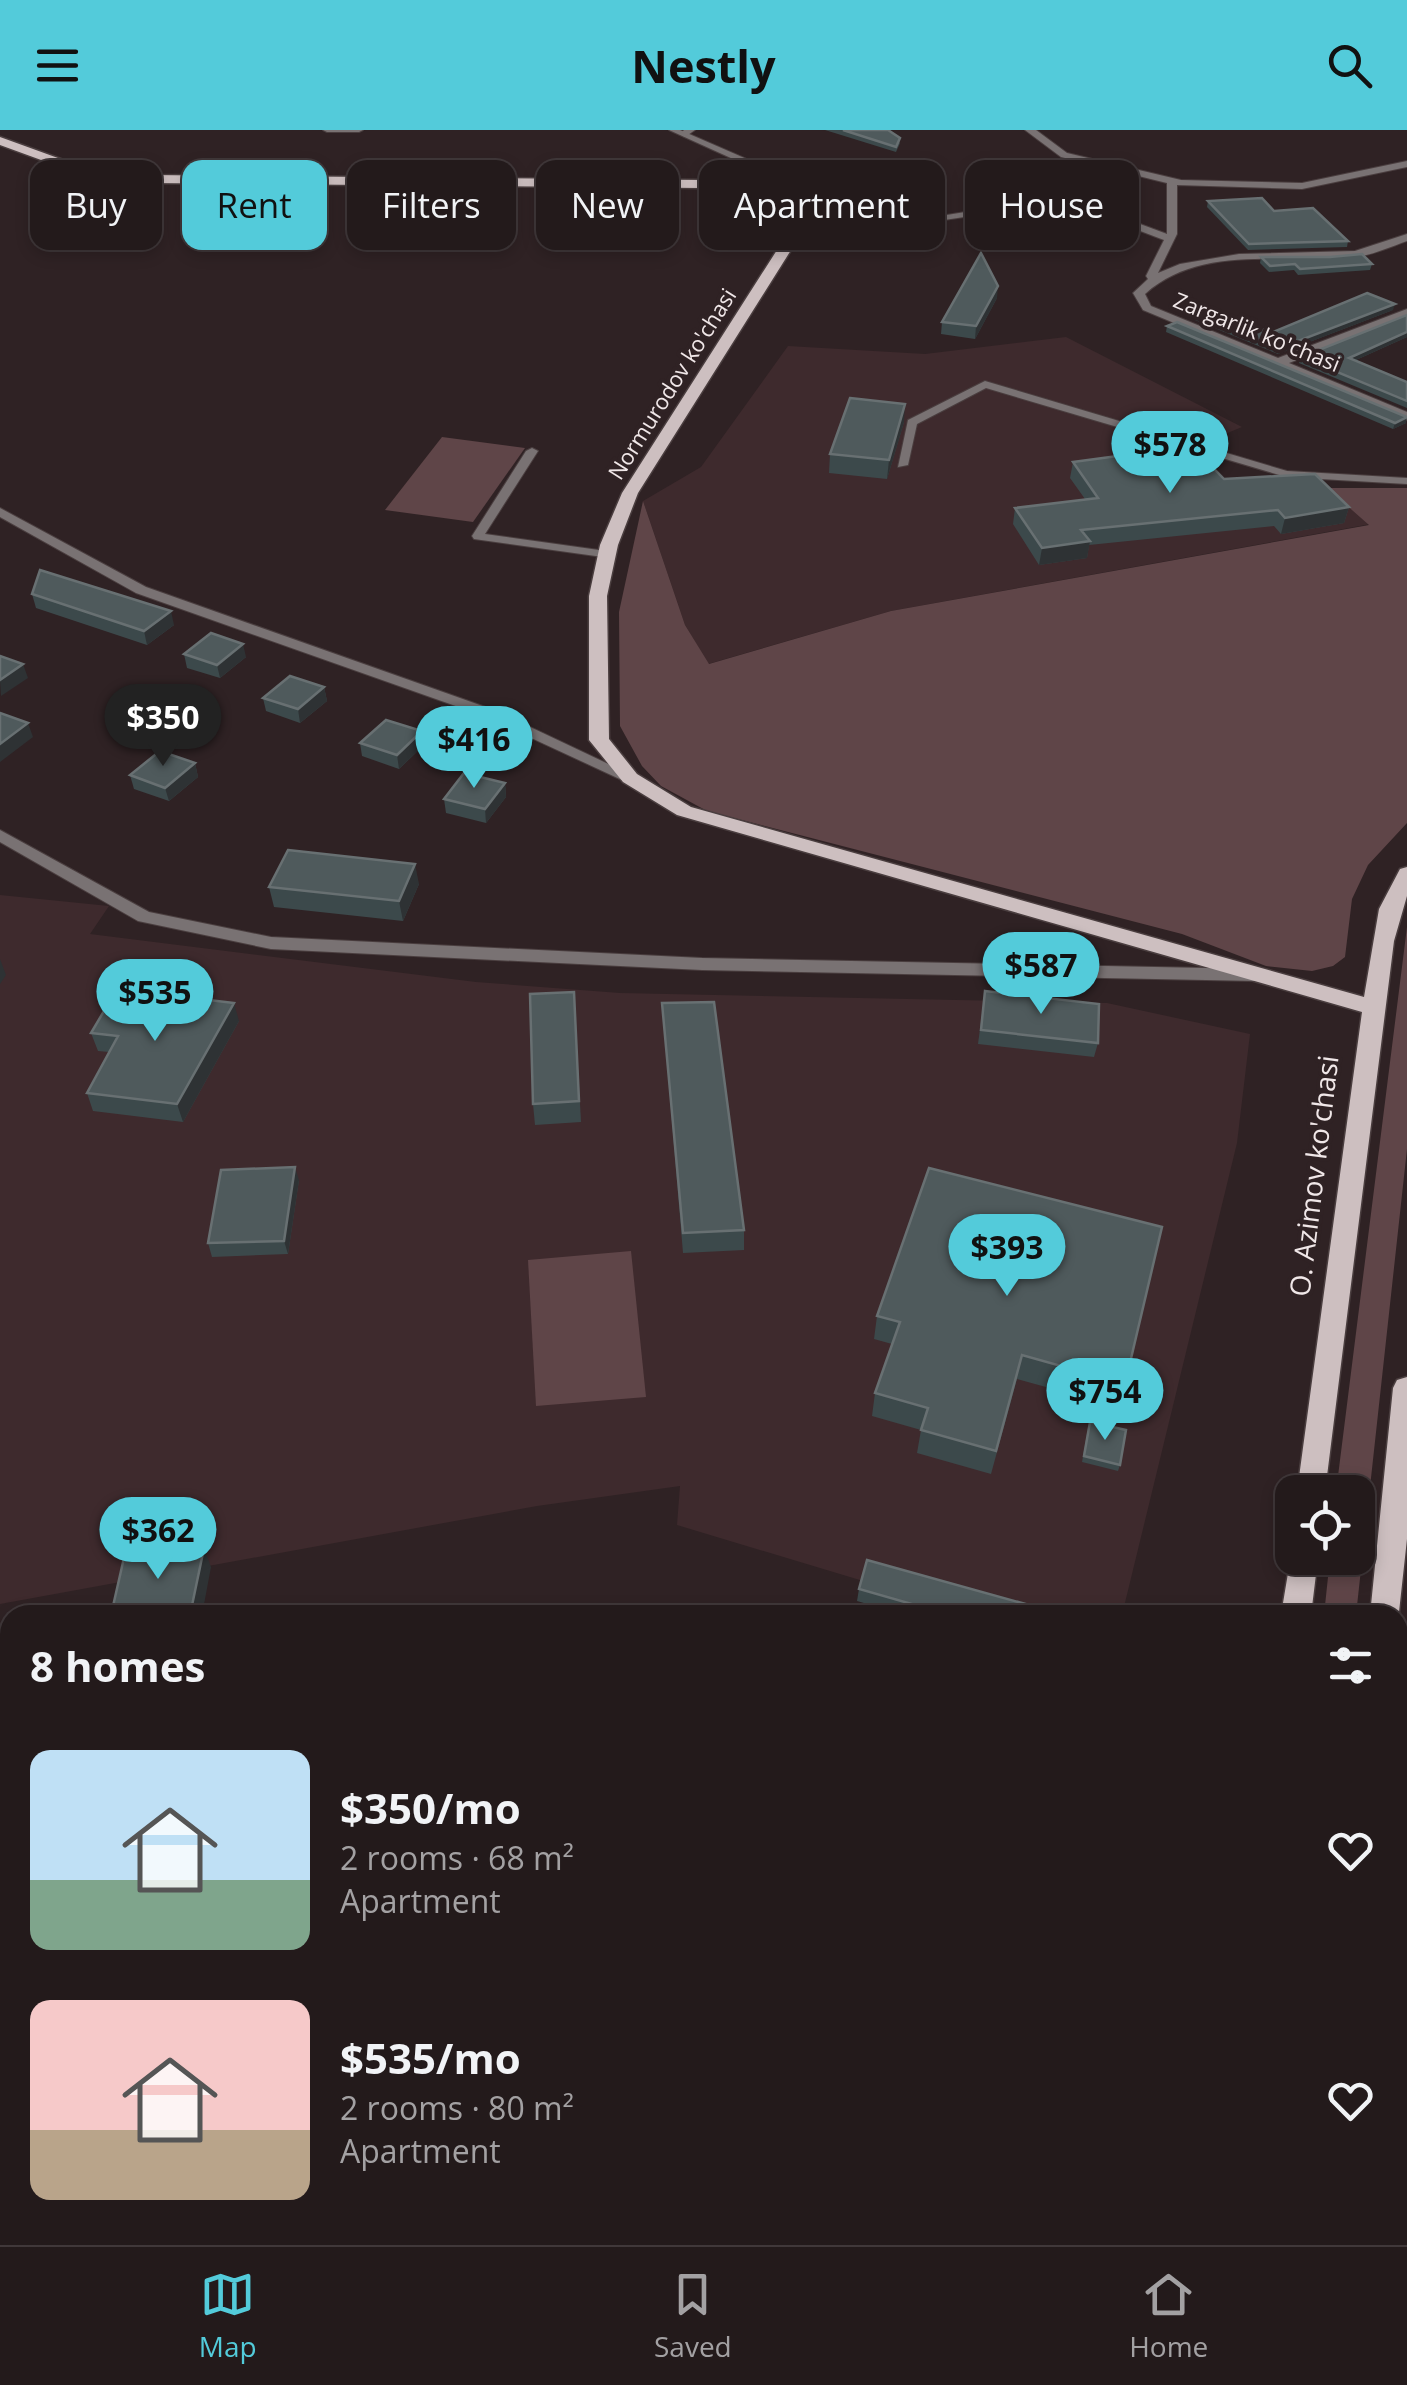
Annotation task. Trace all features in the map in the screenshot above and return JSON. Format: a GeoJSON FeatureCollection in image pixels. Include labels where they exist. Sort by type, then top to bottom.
{"type":"FeatureCollection","features":[{"type":"Feature","properties":{"kind":"main road"},"geometry":{"type":"LineString","coordinates":[[0,141],[78,169],[149,179],[699,185]]}},
{"type":"Feature","properties":{"kind":"main road","name":"Normurodov ko'chasi"},"geometry":{"type":"LineString","coordinates":[[783,250],[630,493],[606,555],[598,596],[599,740],[630,778],[684,811],[1373,1007]]}},
{"type":"Feature","properties":{"kind":"main road","name":"O. Azimov ko'chasi"},"geometry":{"type":"LineString","coordinates":[[1313,1475],[1373,1007],[1390,909],[1407,874]]}},
{"type":"Feature","properties":{"kind":"main road"},"geometry":{"type":"LineString","coordinates":[[1386,1605],[1407,1388]]}},
{"type":"Feature","properties":{"kind":"main road"},"geometry":{"type":"LineString","coordinates":[[1297,1605],[1301,1575]]}},
{"type":"Feature","properties":{"kind":"street"},"geometry":{"type":"LineString","coordinates":[[1030,130],[1064,155],[1172,181],[1302,186],[1407,164]]}},
{"type":"Feature","properties":{"kind":"street"},"geometry":{"type":"LineString","coordinates":[[1151,276],[1169,238],[1172,181]]}},
{"type":"Feature","properties":{"kind":"street"},"geometry":{"type":"LineString","coordinates":[[945,218],[1065,198],[1169,238]]}},
{"type":"Feature","properties":{"kind":"street","name":"Zargarlik ko'chasi"},"geometry":{"type":"LineString","coordinates":[[1407,237],[1360,254],[1212,259],[1151,276],[1139,293],[1146,308],[1282,361],[1407,416]]}},
{"type":"Feature","properties":{"kind":"street"},"geometry":{"type":"LineString","coordinates":[[1282,361],[1407,312]]}},
{"type":"Feature","properties":{"kind":"street"},"geometry":{"type":"LineString","coordinates":[[0,512],[141,590],[489,713],[630,778]]}},
{"type":"Feature","properties":{"kind":"street"},"geometry":{"type":"LineString","coordinates":[[0,836],[144,917],[271,943],[702,964],[1263,975]]}},
{"type":"Feature","properties":{"kind":"lane"},"geometry":{"type":"LineString","coordinates":[[327,130],[359,130]]}},
{"type":"Feature","properties":{"kind":"lane"},"geometry":{"type":"LineString","coordinates":[[673,130],[688,132],[745,160]]}},
{"type":"Feature","properties":{"kind":"lane"},"geometry":{"type":"LineString","coordinates":[[902,465],[912,422],[985,384],[1286,474],[1407,481]]}},
{"type":"Feature","properties":{"kind":"lane"},"geometry":{"type":"LineString","coordinates":[[532,451],[478,536],[606,555]]}},
{"type":"Feature","properties":{"kind":"shaded area"},"geometry":{"type":"Polygon","coordinates":[[[1066,337],[1242,427],[1184,451],[1215,485],[1324,485],[1371,524],[891,611],[708,664],[685,625],[643,501],[701,467],[788,346],[925,354],[1066,337]]]}},
{"type":"Feature","properties":{"kind":"shaded area"},"geometry":{"type":"Polygon","coordinates":[[[442,437],[525,448],[473,522],[385,510],[442,437]]]}},
{"type":"Feature","properties":{"kind":"shaded area"},"geometry":{"type":"Polygon","coordinates":[[[1327,488],[1407,488],[1407,823],[1368,865],[1352,899],[1345,957],[1333,966],[1312,971],[1266,966],[1182,934],[707,811],[661,786],[642,766],[620,726],[619,612],[643,501],[685,625],[709,664],[891,611],[1369,525],[1327,488]]]}},
{"type":"Feature","properties":{"kind":"shaded area"},"geometry":{"type":"Polygon","coordinates":[[[0,895],[109,906],[90,934],[476,982],[620,993],[1107,1003],[1250,1034],[1237,1143],[1124,1605],[943,1605],[677,1525],[680,1486],[537,1506],[0,1604],[0,895]]]}},
{"type":"Feature","properties":{"kind":"shaded area"},"geometry":{"type":"Polygon","coordinates":[[[1407,927],[1407,1149],[1371,1475],[1338,1475],[1407,927]]]}},
{"type":"Feature","properties":{"kind":"shaded area"},"geometry":{"type":"Polygon","coordinates":[[[631,1251],[646,1397],[536,1406],[528,1260],[631,1251]]]}},
{"type":"Feature","properties":{"kind":"shaded area"},"geometry":{"type":"Polygon","coordinates":[[[1328,1575],[1360,1575],[1357,1605],[1325,1605],[1328,1575]]]}},
{"type":"Feature","properties":{"kind":"building"},"geometry":{"type":"Polygon","coordinates":[[[843,130],[888,130],[900,138],[896,147],[843,130]]]}},
{"type":"Feature","properties":{"kind":"building"},"geometry":{"type":"Polygon","coordinates":[[[1262,198],[1274,211],[1313,208],[1348,241],[1249,244],[1208,201],[1262,198]]]}},
{"type":"Feature","properties":{"kind":"building"},"geometry":{"type":"Polygon","coordinates":[[[981,253],[998,286],[976,326],[942,322],[981,253]]]}},
{"type":"Feature","properties":{"kind":"building"},"geometry":{"type":"Polygon","coordinates":[[[1362,254],[1372,264],[1300,269],[1295,264],[1270,266],[1261,257],[1330,257],[1362,254]]]}},
{"type":"Feature","properties":{"kind":"building"},"geometry":{"type":"Polygon","coordinates":[[[1367,293],[1395,304],[1280,348],[1196,314],[1211,308],[1271,333],[1367,293]]]}},
{"type":"Feature","properties":{"kind":"building"},"geometry":{"type":"Polygon","coordinates":[[[1407,315],[1407,332],[1349,358],[1407,382],[1407,401],[1301,357],[1407,315]]]}},
{"type":"Feature","properties":{"kind":"building"},"geometry":{"type":"Polygon","coordinates":[[[1177,322],[1407,417],[1395,423],[1167,326],[1177,322]]]}},
{"type":"Feature","properties":{"kind":"building"},"geometry":{"type":"Polygon","coordinates":[[[850,398],[905,404],[889,460],[830,454],[850,398]]]}},
{"type":"Feature","properties":{"kind":"building"},"geometry":{"type":"Polygon","coordinates":[[[1192,446],[1224,479],[1315,474],[1349,507],[1285,518],[1278,510],[1081,530],[1090,541],[1042,548],[1015,508],[1098,498],[1073,462],[1192,446]]]}},
{"type":"Feature","properties":{"kind":"building"},"geometry":{"type":"Polygon","coordinates":[[[40,570],[171,611],[144,631],[32,594],[40,570]]]}},
{"type":"Feature","properties":{"kind":"building"},"geometry":{"type":"Polygon","coordinates":[[[211,633],[243,644],[217,665],[184,654],[211,633]]]}},
{"type":"Feature","properties":{"kind":"building"},"geometry":{"type":"Polygon","coordinates":[[[0,656],[23,664],[0,680],[0,656]]]}},
{"type":"Feature","properties":{"kind":"building"},"geometry":{"type":"Polygon","coordinates":[[[290,676],[324,687],[298,709],[263,698],[290,676]]]}},
{"type":"Feature","properties":{"kind":"building"},"geometry":{"type":"Polygon","coordinates":[[[0,713],[28,723],[0,744],[0,713]]]}},
{"type":"Feature","properties":{"kind":"building"},"geometry":{"type":"Polygon","coordinates":[[[386,720],[422,731],[397,755],[360,743],[386,720]]]}},
{"type":"Feature","properties":{"kind":"building"},"geometry":{"type":"Polygon","coordinates":[[[160,751],[195,763],[165,788],[130,775],[160,751]]]}},
{"type":"Feature","properties":{"kind":"building"},"geometry":{"type":"Polygon","coordinates":[[[464,773],[505,783],[485,809],[444,799],[464,773]]]}},
{"type":"Feature","properties":{"kind":"building"},"geometry":{"type":"Polygon","coordinates":[[[288,850],[415,864],[399,901],[269,887],[288,850]]]}},
{"type":"Feature","properties":{"kind":"building"},"geometry":{"type":"Polygon","coordinates":[[[117,989],[234,1003],[177,1104],[87,1093],[118,1036],[91,1033],[117,989]]]}},
{"type":"Feature","properties":{"kind":"building"},"geometry":{"type":"Polygon","coordinates":[[[985,991],[1099,1004],[1098,1043],[981,1030],[985,991]]]}},
{"type":"Feature","properties":{"kind":"building"},"geometry":{"type":"Polygon","coordinates":[[[574,992],[579,1101],[533,1104],[530,994],[574,992]]]}},
{"type":"Feature","properties":{"kind":"building"},"geometry":{"type":"Polygon","coordinates":[[[714,1002],[744,1230],[683,1233],[662,1003],[714,1002]]]}},
{"type":"Feature","properties":{"kind":"building"},"geometry":{"type":"Polygon","coordinates":[[[295,1167],[284,1241],[208,1243],[221,1170],[295,1167]]]}},
{"type":"Feature","properties":{"kind":"building"},"geometry":{"type":"Polygon","coordinates":[[[929,1168],[1162,1227],[1125,1384],[1022,1355],[996,1451],[921,1430],[928,1408],[875,1393],[900,1322],[877,1316],[929,1168]]]}},
{"type":"Feature","properties":{"kind":"building"},"geometry":{"type":"Polygon","coordinates":[[[1090,1422],[1126,1430],[1120,1465],[1084,1456],[1090,1422]]]}},
{"type":"Feature","properties":{"kind":"building"},"geometry":{"type":"Polygon","coordinates":[[[204,1548],[192,1605],[113,1605],[126,1549],[204,1548]]]}},
{"type":"Feature","properties":{"kind":"building"},"geometry":{"type":"Polygon","coordinates":[[[867,1560],[1029,1605],[915,1605],[859,1589],[867,1560]]]}}]}
